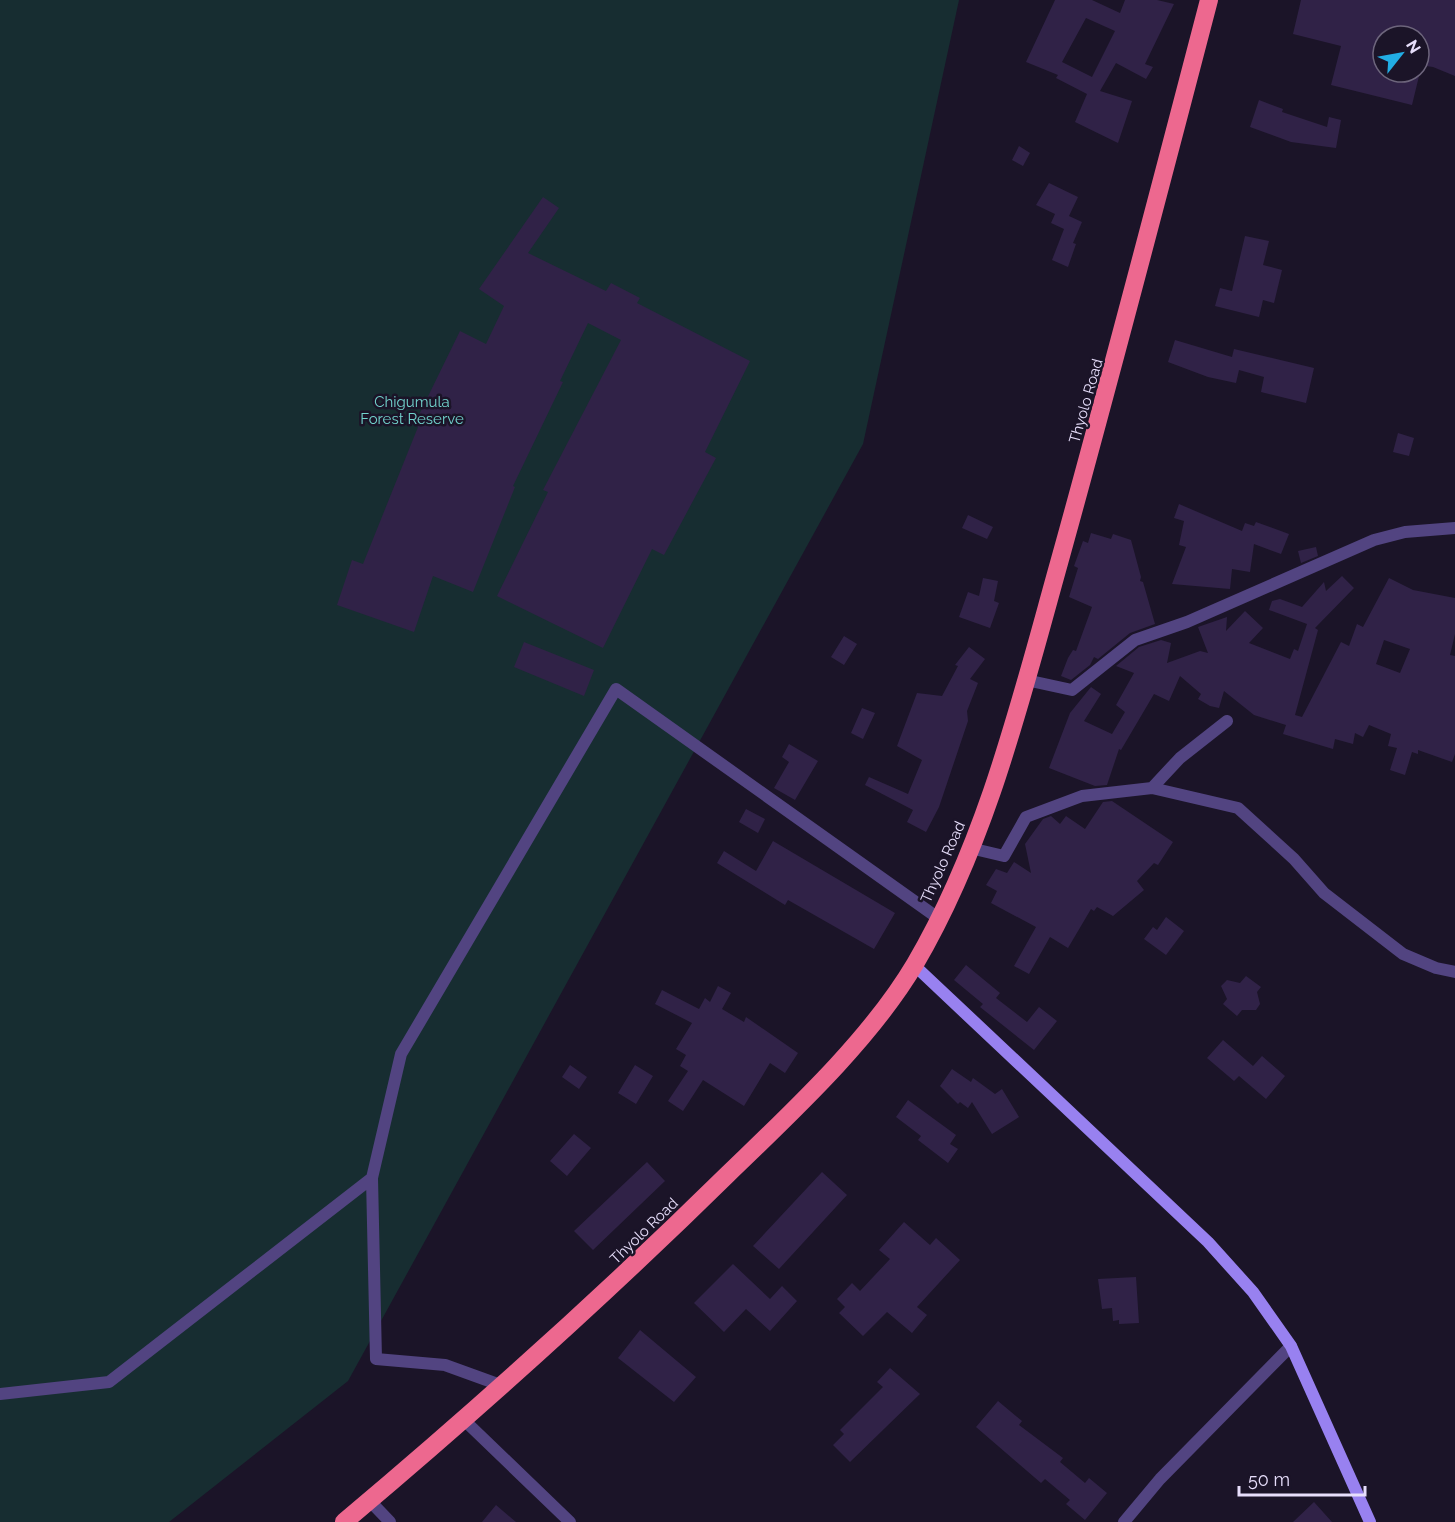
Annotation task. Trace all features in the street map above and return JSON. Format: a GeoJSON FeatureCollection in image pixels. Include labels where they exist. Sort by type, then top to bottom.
{"type":"FeatureCollection","features":[{"type":"Feature","properties":{"kind":"highway","name":"Thyolo Road"},"geometry":{"type":"LineString","coordinates":[[344,1522],[465,1420],[622,1278],[801,1103],[879,1015],[914,965],[938,918],[990,800],[1121,340],[1209,0]]}},
{"type":"Feature","properties":{"kind":"street"},"geometry":{"type":"LineString","coordinates":[[1026,680],[1072,690],[1135,640],[1187,622],[1374,540],[1405,532],[1455,528]]}},
{"type":"Feature","properties":{"kind":"street"},"geometry":{"type":"LineString","coordinates":[[503,1386],[445,1365],[376,1359],[372,1178],[401,1054],[616,689],[938,918]]}},
{"type":"Feature","properties":{"kind":"street"},"geometry":{"type":"LineString","coordinates":[[1152,788],[1179,758],[1227,721]]}},
{"type":"Feature","properties":{"kind":"street"},"geometry":{"type":"LineString","coordinates":[[970,848],[1005,856],[1026,817],[1082,796],[1152,788],[1238,808],[1294,859],[1323,893],[1403,954],[1436,968],[1455,972]]}},
{"type":"Feature","properties":{"kind":"street"},"geometry":{"type":"LineString","coordinates":[[914,965],[1208,1242],[1253,1292],[1291,1346],[1370,1522]]}},
{"type":"Feature","properties":{"kind":"street"},"geometry":{"type":"LineString","coordinates":[[0,1394],[109,1382],[372,1178]]}},
{"type":"Feature","properties":{"kind":"street"},"geometry":{"type":"LineString","coordinates":[[1124,1522],[1168,1470],[1291,1346]]}},
{"type":"Feature","properties":{"kind":"street"},"geometry":{"type":"LineString","coordinates":[[465,1420],[570,1522]]}},
{"type":"Feature","properties":{"kind":"street"},"geometry":{"type":"LineString","coordinates":[[369,1500],[388,1521]]}},
{"type":"Feature","properties":{"kind":"green space","name":"Chigumula Forest Reserve"},"geometry":{"type":"Polygon","coordinates":[[[0,0],[959,0],[863,444],[348,1381],[169,1522],[0,1522],[0,0]]]}},
{"type":"Feature","properties":{"kind":"building"},"geometry":{"type":"Polygon","coordinates":[[[1055,0],[1092,0],[1120,13],[1125,0],[1157,0],[1174,4],[1145,64],[1153,67],[1146,79],[1116,63],[1100,91],[1132,101],[1118,143],[1075,122],[1087,94],[1056,78],[1058,75],[1026,62],[1055,0]],[[1086,18],[1062,62],[1092,77],[1115,31],[1086,18]]]}},
{"type":"Feature","properties":{"kind":"building"},"geometry":{"type":"Polygon","coordinates":[[[1301,0],[1455,0],[1455,76],[1431,67],[1431,24],[1371,24],[1371,84],[1417,84],[1412,105],[1331,85],[1341,46],[1293,34],[1301,0]]]}},
{"type":"Feature","properties":{"kind":"building"},"geometry":{"type":"Polygon","coordinates":[[[1259,100],[1283,109],[1282,112],[1327,127],[1329,117],[1341,120],[1336,148],[1291,142],[1250,127],[1259,100]]]}},
{"type":"Feature","properties":{"kind":"building"},"geometry":{"type":"Polygon","coordinates":[[[1019,146],[1030,153],[1023,166],[1012,160],[1019,146]]]}},
{"type":"Feature","properties":{"kind":"building"},"geometry":{"type":"Polygon","coordinates":[[[1049,183],[1078,197],[1069,216],[1082,222],[1073,243],[1076,244],[1068,267],[1052,260],[1064,229],[1051,223],[1055,214],[1036,205],[1049,183]]]}},
{"type":"Feature","properties":{"kind":"building"},"geometry":{"type":"Polygon","coordinates":[[[543,197],[559,208],[528,253],[606,291],[611,283],[640,298],[637,303],[750,361],[705,452],[716,458],[664,555],[652,549],[603,648],[497,596],[548,492],[543,490],[621,340],[588,323],[560,381],[563,382],[513,486],[515,487],[473,592],[433,576],[414,632],[337,605],[352,560],[363,564],[418,427],[414,425],[460,331],[486,344],[504,306],[479,289],[543,197]]]}},
{"type":"Feature","properties":{"kind":"building"},"geometry":{"type":"Polygon","coordinates":[[[1245,236],[1269,241],[1263,265],[1282,270],[1274,303],[1263,300],[1259,317],[1215,306],[1220,288],[1232,291],[1245,236]]]}},
{"type":"Feature","properties":{"kind":"building"},"geometry":{"type":"Polygon","coordinates":[[[1175,340],[1232,357],[1234,349],[1314,368],[1306,403],[1261,392],[1264,377],[1239,370],[1236,383],[1208,377],[1168,362],[1175,340]]]}},
{"type":"Feature","properties":{"kind":"building"},"geometry":{"type":"Polygon","coordinates":[[[1398,433],[1414,438],[1409,456],[1393,452],[1398,433]]]}},
{"type":"Feature","properties":{"kind":"building"},"geometry":{"type":"Polygon","coordinates":[[[1179,504],[1242,531],[1245,523],[1254,526],[1256,522],[1289,534],[1281,554],[1254,544],[1250,572],[1232,569],[1230,589],[1172,584],[1186,547],[1179,545],[1184,521],[1174,518],[1179,504]]]}},
{"type":"Feature","properties":{"kind":"building"},"geometry":{"type":"Polygon","coordinates":[[[968,515],[993,527],[987,539],[962,528],[968,515]]]}},
{"type":"Feature","properties":{"kind":"building"},"geometry":{"type":"Polygon","coordinates":[[[1091,533],[1111,539],[1113,534],[1131,540],[1141,577],[1140,581],[1143,582],[1155,624],[1130,633],[1098,659],[1094,657],[1090,665],[1071,680],[1061,676],[1068,658],[1073,650],[1076,651],[1092,607],[1069,597],[1078,568],[1074,566],[1083,541],[1088,543],[1091,533]]]}},
{"type":"Feature","properties":{"kind":"building"},"geometry":{"type":"Polygon","coordinates":[[[1316,547],[1318,556],[1301,563],[1298,551],[1316,547]]]}},
{"type":"Feature","properties":{"kind":"building"},"geometry":{"type":"Polygon","coordinates":[[[1342,576],[1354,588],[1315,628],[1318,630],[1295,715],[1302,717],[1341,642],[1349,646],[1357,624],[1363,627],[1389,578],[1413,590],[1455,598],[1455,634],[1450,655],[1455,656],[1455,754],[1452,762],[1418,750],[1418,754],[1412,752],[1405,775],[1390,770],[1397,748],[1388,746],[1391,734],[1369,725],[1363,737],[1355,733],[1353,744],[1335,739],[1333,749],[1283,734],[1286,725],[1254,715],[1224,691],[1219,708],[1210,706],[1198,699],[1201,694],[1180,676],[1169,701],[1154,694],[1121,750],[1119,749],[1107,785],[1095,786],[1049,768],[1070,713],[1091,687],[1101,694],[1084,721],[1112,734],[1125,712],[1116,705],[1134,673],[1116,666],[1139,647],[1161,640],[1171,643],[1167,663],[1200,651],[1208,653],[1198,627],[1227,617],[1226,631],[1245,611],[1263,628],[1249,643],[1290,659],[1294,649],[1298,651],[1307,624],[1269,610],[1272,601],[1280,599],[1302,607],[1324,582],[1326,591],[1342,576]],[[1384,640],[1376,664],[1400,673],[1410,649],[1384,640]]]}},
{"type":"Feature","properties":{"kind":"building"},"geometry":{"type":"Polygon","coordinates":[[[983,578],[998,581],[994,601],[999,603],[990,628],[959,617],[968,592],[979,596],[983,578]]]}},
{"type":"Feature","properties":{"kind":"building"},"geometry":{"type":"Polygon","coordinates":[[[844,636],[857,644],[844,665],[831,657],[844,636]]]}},
{"type":"Feature","properties":{"kind":"building"},"geometry":{"type":"Polygon","coordinates":[[[524,642],[594,670],[584,696],[514,667],[524,642]]]}},
{"type":"Feature","properties":{"kind":"building"},"geometry":{"type":"Polygon","coordinates":[[[969,647],[985,659],[970,679],[978,683],[967,711],[968,721],[939,807],[926,832],[907,822],[913,810],[865,785],[869,777],[908,794],[922,760],[897,746],[917,693],[942,696],[958,666],[955,665],[969,647]]]}},
{"type":"Feature","properties":{"kind":"building"},"geometry":{"type":"Polygon","coordinates":[[[862,708],[875,713],[863,739],[851,733],[862,708]]]}},
{"type":"Feature","properties":{"kind":"building"},"geometry":{"type":"Polygon","coordinates":[[[789,744],[818,761],[795,800],[774,788],[789,762],[782,757],[789,744]]]}},
{"type":"Feature","properties":{"kind":"building"},"geometry":{"type":"Polygon","coordinates":[[[1112,801],[1173,842],[1158,865],[1154,863],[1137,881],[1144,890],[1113,916],[1097,907],[1094,911],[1091,909],[1068,948],[1050,937],[1029,974],[1014,966],[1036,927],[991,903],[997,891],[986,885],[996,869],[1007,873],[1014,862],[1031,873],[1025,844],[1043,819],[1051,816],[1060,824],[1066,816],[1085,829],[1103,802],[1112,801]]]}},
{"type":"Feature","properties":{"kind":"building"},"geometry":{"type":"Polygon","coordinates":[[[746,809],[765,819],[758,833],[739,822],[746,809]]]}},
{"type":"Feature","properties":{"kind":"building"},"geometry":{"type":"Polygon","coordinates":[[[773,841],[895,913],[874,949],[788,900],[785,905],[717,863],[724,851],[756,871],[773,841]]]}},
{"type":"Feature","properties":{"kind":"building"},"geometry":{"type":"Polygon","coordinates":[[[1166,917],[1184,931],[1166,955],[1144,939],[1153,927],[1157,930],[1166,917]]]}},
{"type":"Feature","properties":{"kind":"building"},"geometry":{"type":"Polygon","coordinates":[[[966,965],[1000,993],[996,998],[1027,1022],[1039,1007],[1057,1021],[1034,1050],[980,1007],[983,1004],[954,980],[966,965]]]}},
{"type":"Feature","properties":{"kind":"building"},"geometry":{"type":"Polygon","coordinates":[[[1246,976],[1261,987],[1257,992],[1260,1004],[1256,1010],[1242,1010],[1237,1016],[1223,1004],[1227,999],[1221,986],[1227,980],[1240,983],[1246,976]]]}},
{"type":"Feature","properties":{"kind":"building"},"geometry":{"type":"Polygon","coordinates":[[[718,986],[731,993],[722,1009],[744,1022],[746,1017],[798,1053],[785,1073],[770,1063],[744,1106],[703,1080],[683,1111],[668,1101],[688,1071],[680,1066],[686,1055],[676,1049],[692,1023],[655,1004],[662,990],[699,1009],[705,998],[710,1002],[718,986]]]}},
{"type":"Feature","properties":{"kind":"building"},"geometry":{"type":"Polygon","coordinates":[[[1223,1040],[1253,1066],[1262,1056],[1285,1076],[1266,1099],[1239,1076],[1234,1081],[1207,1058],[1223,1040]]]}},
{"type":"Feature","properties":{"kind":"building"},"geometry":{"type":"Polygon","coordinates":[[[570,1065],[587,1077],[579,1089],[562,1077],[570,1065]]]}},
{"type":"Feature","properties":{"kind":"building"},"geometry":{"type":"Polygon","coordinates":[[[635,1065],[653,1076],[636,1104],[618,1093],[635,1065]]]}},
{"type":"Feature","properties":{"kind":"building"},"geometry":{"type":"Polygon","coordinates":[[[952,1069],[971,1082],[973,1078],[995,1094],[1002,1089],[1019,1117],[992,1134],[972,1102],[968,1108],[960,1102],[958,1104],[940,1086],[952,1069]]]}},
{"type":"Feature","properties":{"kind":"building"},"geometry":{"type":"Polygon","coordinates":[[[908,1100],[956,1135],[950,1144],[958,1149],[948,1163],[918,1140],[921,1136],[896,1117],[908,1100]]]}},
{"type":"Feature","properties":{"kind":"building"},"geometry":{"type":"Polygon","coordinates":[[[574,1134],[591,1148],[567,1176],[550,1161],[574,1134]]]}},
{"type":"Feature","properties":{"kind":"building"},"geometry":{"type":"Polygon","coordinates":[[[647,1162],[665,1181],[593,1250],[574,1231],[647,1162]]]}},
{"type":"Feature","properties":{"kind":"building"},"geometry":{"type":"Polygon","coordinates":[[[822,1172],[847,1195],[779,1269],[753,1246],[822,1172]]]}},
{"type":"Feature","properties":{"kind":"building"},"geometry":{"type":"Polygon","coordinates":[[[904,1222],[930,1245],[936,1238],[960,1260],[917,1307],[927,1315],[912,1333],[887,1312],[863,1336],[839,1313],[845,1307],[837,1299],[852,1283],[860,1291],[890,1259],[879,1250],[904,1222]]]}},
{"type":"Feature","properties":{"kind":"building"},"geometry":{"type":"Polygon","coordinates":[[[733,1264],[770,1299],[782,1286],[797,1301],[770,1331],[746,1309],[724,1332],[694,1303],[733,1264]]]}},
{"type":"Feature","properties":{"kind":"building"},"geometry":{"type":"Polygon","coordinates":[[[1136,1277],[1139,1323],[1119,1324],[1119,1320],[1113,1321],[1112,1308],[1102,1309],[1098,1279],[1136,1277]]]}},
{"type":"Feature","properties":{"kind":"building"},"geometry":{"type":"Polygon","coordinates":[[[640,1330],[696,1377],[674,1402],[618,1358],[640,1330]]]}},
{"type":"Feature","properties":{"kind":"building"},"geometry":{"type":"Polygon","coordinates":[[[890,1368],[920,1394],[850,1462],[833,1445],[844,1434],[840,1430],[883,1387],[877,1382],[890,1368]]]}},
{"type":"Feature","properties":{"kind":"building"},"geometry":{"type":"Polygon","coordinates":[[[998,1401],[1022,1421],[1019,1425],[1063,1458],[1060,1462],[1085,1483],[1089,1478],[1107,1493],[1085,1520],[1066,1504],[1070,1500],[1045,1479],[1041,1483],[976,1427],[998,1401]]]}},
{"type":"Feature","properties":{"kind":"building"},"geometry":{"type":"Polygon","coordinates":[[[1314,1502],[1332,1522],[1293,1522],[1314,1502]]]}},
{"type":"Feature","properties":{"kind":"building"},"geometry":{"type":"Polygon","coordinates":[[[496,1505],[516,1522],[482,1522],[496,1505]]]}}]}
